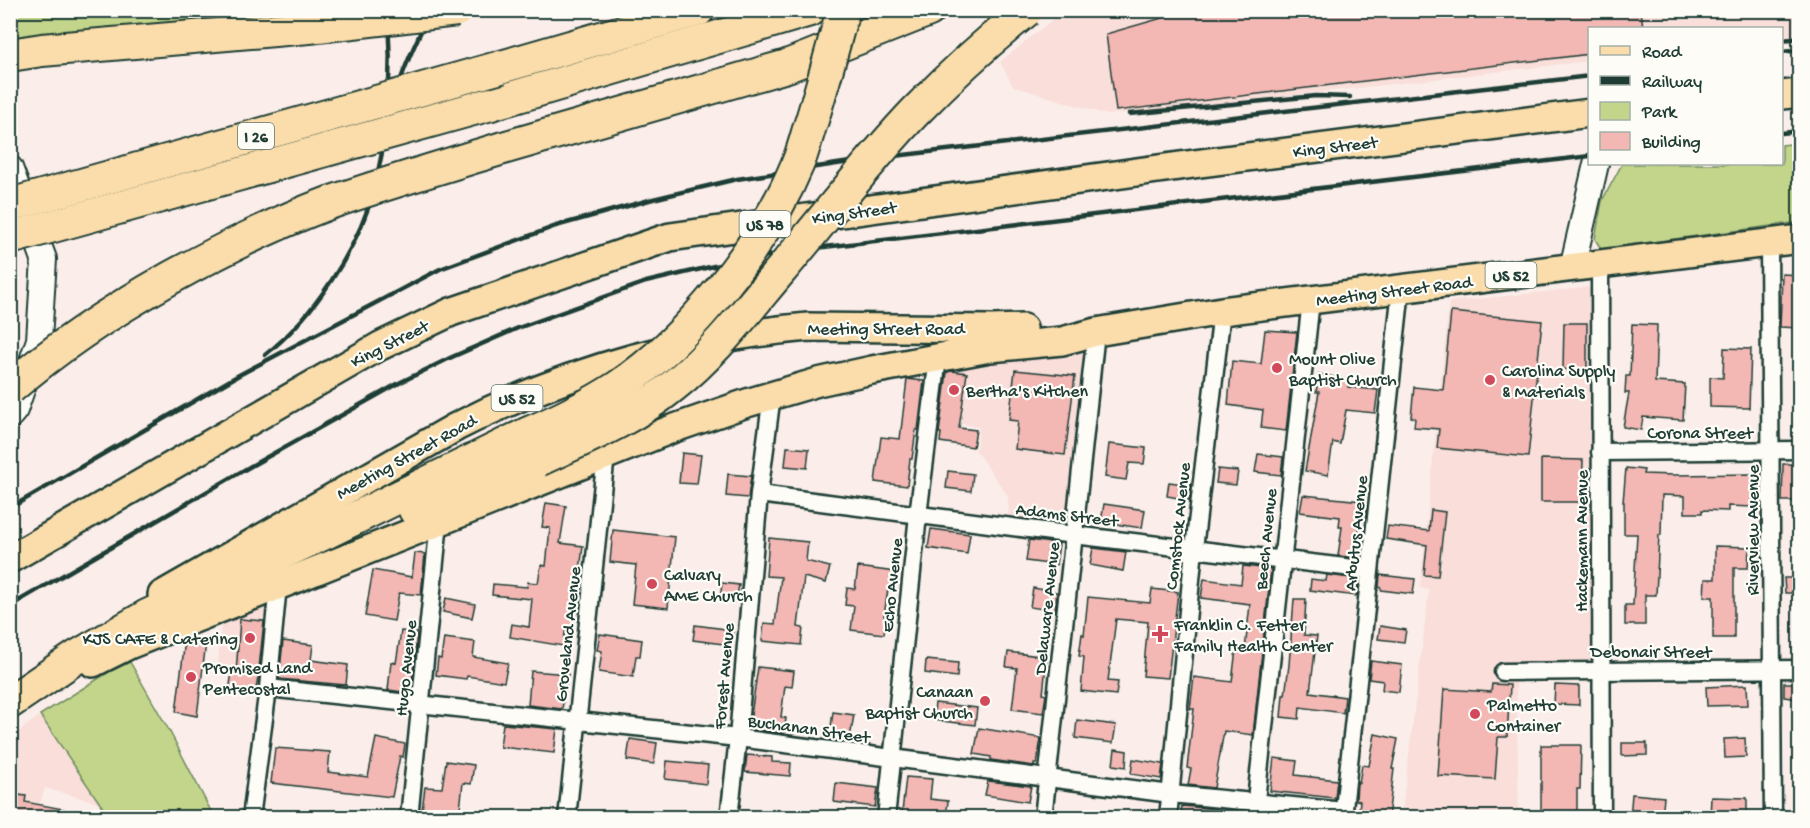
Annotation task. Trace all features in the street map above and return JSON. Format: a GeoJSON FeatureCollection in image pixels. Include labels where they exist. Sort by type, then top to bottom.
{"type":"FeatureCollection","features":[{"type":"Feature","properties":{"kind":"highway"},"geometry":{"type":"LineString","coordinates":[[10,55],[42,50],[309,27],[457,10]]}},
{"type":"Feature","properties":{"kind":"highway","name":"I 26"},"geometry":{"type":"LineString","coordinates":[[10,205],[698,10]]}},
{"type":"Feature","properties":{"kind":"highway","name":"I 26"},"geometry":{"type":"LineString","coordinates":[[10,238],[491,104],[810,10]]}},
{"type":"Feature","properties":{"kind":"highway"},"geometry":{"type":"LineString","coordinates":[[534,447],[577,412],[633,376],[664,349],[702,312],[744,258],[780,201],[799,161],[843,10]]}},
{"type":"Feature","properties":{"kind":"highway"},"geometry":{"type":"LineString","coordinates":[[10,388],[80,333],[114,311],[215,254],[329,203],[503,148],[787,66],[929,10]]}},
{"type":"Feature","properties":{"kind":"highway"},"geometry":{"type":"LineString","coordinates":[[16,705],[78,656],[147,616],[288,550],[534,447],[625,419],[640,410],[674,386],[700,363],[917,111],[977,53],[1027,10]]}},
{"type":"Feature","properties":{"kind":"main road"},"geometry":{"type":"LineString","coordinates":[[1783,95],[1800,93]]}},
{"type":"Feature","properties":{"kind":"main road","name":"King Street"},"geometry":{"type":"LineString","coordinates":[[10,559],[380,346],[451,312],[670,237],[1202,163],[1588,113]]}},
{"type":"Feature","properties":{"kind":"main road","name":"Meeting Street Road"},"geometry":{"type":"LineString","coordinates":[[16,705],[115,652],[278,585],[672,429],[772,395],[861,372],[990,348],[1062,341],[1096,332],[1222,311],[1800,239]]}},
{"type":"Feature","properties":{"kind":"main road","name":"Meeting Street Road"},"geometry":{"type":"LineString","coordinates":[[16,705],[44,670],[116,622],[456,427],[524,395],[590,371],[685,346],[807,327],[992,329],[1066,327],[1096,332]]}},
{"type":"Feature","properties":{"kind":"street"},"geometry":{"type":"LineString","coordinates":[[1572,268],[1596,165]]}},
{"type":"Feature","properties":{"kind":"street"},"geometry":{"type":"LineString","coordinates":[[10,168],[44,259],[39,340],[15,410],[10,416]]}},
{"type":"Feature","properties":{"kind":"street","name":"Riverview Avenue"},"geometry":{"type":"LineString","coordinates":[[1769,243],[1773,818]]}},
{"type":"Feature","properties":{"kind":"street","name":"Hackemann Avenue"},"geometry":{"type":"LineString","coordinates":[[1600,264],[1602,818]]}},
{"type":"Feature","properties":{"kind":"street","name":"Arbutus Avenue"},"geometry":{"type":"LineString","coordinates":[[1343,814],[1401,289]]}},
{"type":"Feature","properties":{"kind":"street","name":"Beech Avenue"},"geometry":{"type":"LineString","coordinates":[[1255,810],[1311,300]]}},
{"type":"Feature","properties":{"kind":"street","name":"Comstock Avenue"},"geometry":{"type":"LineString","coordinates":[[1168,818],[1194,549],[1222,311]]}},
{"type":"Feature","properties":{"kind":"street","name":"Delaware Avenue"},"geometry":{"type":"LineString","coordinates":[[1043,818],[1096,332]]}},
{"type":"Feature","properties":{"kind":"street","name":"Echo Avenue"},"geometry":{"type":"LineString","coordinates":[[886,818],[918,514],[938,358]]}},
{"type":"Feature","properties":{"kind":"street","name":"Forest Avenue"},"geometry":{"type":"LineString","coordinates":[[729,818],[759,494],[772,395]]}},
{"type":"Feature","properties":{"kind":"street","name":"Corona Street"},"geometry":{"type":"LineString","coordinates":[[1600,452],[1800,450]]}},
{"type":"Feature","properties":{"kind":"street","name":"Groveland Avenue"},"geometry":{"type":"LineString","coordinates":[[567,818],[606,456]]}},
{"type":"Feature","properties":{"kind":"street","name":"Adams Street"},"geometry":{"type":"LineString","coordinates":[[759,494],[1074,535],[1370,570]]}},
{"type":"Feature","properties":{"kind":"street","name":"Hugo Avenue"},"geometry":{"type":"LineString","coordinates":[[409,818],[439,522]]}},
{"type":"Feature","properties":{"kind":"street"},"geometry":{"type":"LineString","coordinates":[[251,818],[268,688],[278,585]]}},
{"type":"Feature","properties":{"kind":"street","name":"Debonair Street"},"geometry":{"type":"LineString","coordinates":[[1503,672],[1800,669]]}},
{"type":"Feature","properties":{"kind":"street","name":"Buchanan Street"},"geometry":{"type":"LineString","coordinates":[[268,688],[738,738],[1171,794],[1255,810],[1343,814]]}},
{"type":"Feature","properties":{"kind":"shaded area"},"geometry":{"type":"Polygon","coordinates":[[[1063,11],[1799,11],[1799,34],[1783,36],[1783,27],[1588,27],[1588,61],[1107,115],[1013,86],[1000,62],[1063,11]]]}},
{"type":"Feature","properties":{"kind":"shaded area"},"geometry":{"type":"Polygon","coordinates":[[[1600,286],[1601,671],[1516,672],[1519,817],[1401,818],[1429,590],[1420,588],[1449,302],[1600,286]]]}},
{"type":"Feature","properties":{"kind":"shaded area"},"geometry":{"type":"Polygon","coordinates":[[[1094,349],[1074,535],[1009,526],[1008,496],[976,451],[979,427],[931,418],[937,371],[1094,349]]]}},
{"type":"Feature","properties":{"kind":"shaded area"},"geometry":{"type":"Polygon","coordinates":[[[276,602],[269,673],[218,665],[221,624],[276,602]]]}},
{"type":"Feature","properties":{"kind":"shaded area"},"geometry":{"type":"Polygon","coordinates":[[[40,715],[99,803],[45,788],[40,803],[11,800],[11,738],[40,715]]]}},
{"type":"Feature","properties":{"kind":"green space"},"geometry":{"type":"Polygon","coordinates":[[[11,11],[416,11],[11,55],[11,11]]]}},
{"type":"Feature","properties":{"kind":"green space"},"geometry":{"type":"Polygon","coordinates":[[[1799,143],[1799,222],[1601,249],[1595,239],[1602,201],[1621,165],[1783,165],[1783,145],[1799,143]]]}},
{"type":"Feature","properties":{"kind":"green space"},"geometry":{"type":"Polygon","coordinates":[[[130,662],[170,732],[214,817],[109,817],[40,715],[109,672],[130,662]]]}},
{"type":"Feature","properties":{"kind":"building"},"geometry":{"type":"Polygon","coordinates":[[[1190,10],[1641,10],[1643,27],[1588,27],[1588,54],[1116,111],[1106,34],[1190,10]]]}},
{"type":"Feature","properties":{"kind":"building"},"geometry":{"type":"Polygon","coordinates":[[[1782,274],[1800,275],[1800,328],[1780,327],[1782,274]]]}},
{"type":"Feature","properties":{"kind":"building","name":"Carolina Supply & Materials"},"geometry":{"type":"Polygon","coordinates":[[[1451,312],[1542,321],[1528,457],[1437,448],[1439,429],[1414,427],[1415,418],[1411,417],[1414,387],[1443,390],[1451,312]]]}},
{"type":"Feature","properties":{"kind":"building"},"geometry":{"type":"Polygon","coordinates":[[[1564,323],[1587,323],[1587,370],[1563,369],[1564,323]]]}},
{"type":"Feature","properties":{"kind":"building"},"geometry":{"type":"Polygon","coordinates":[[[1632,324],[1657,325],[1655,382],[1685,384],[1683,420],[1643,417],[1641,430],[1623,427],[1629,393],[1625,393],[1626,376],[1630,376],[1632,324]]]}},
{"type":"Feature","properties":{"kind":"building","name":"Mount Olive Baptist Church"},"geometry":{"type":"Polygon","coordinates":[[[1265,330],[1297,332],[1286,431],[1261,428],[1263,410],[1228,405],[1232,361],[1261,364],[1265,330]]]}},
{"type":"Feature","properties":{"kind":"building"},"geometry":{"type":"Polygon","coordinates":[[[1724,348],[1751,349],[1749,408],[1710,407],[1710,377],[1723,378],[1724,348]]]}},
{"type":"Feature","properties":{"kind":"building"},"geometry":{"type":"Polygon","coordinates":[[[1015,370],[1075,376],[1065,455],[1015,449],[1018,421],[1009,420],[1015,370]]]}},
{"type":"Feature","properties":{"kind":"building"},"geometry":{"type":"Polygon","coordinates":[[[947,372],[967,373],[959,428],[976,430],[973,447],[940,442],[941,433],[939,433],[947,372]]]}},
{"type":"Feature","properties":{"kind":"building"},"geometry":{"type":"Polygon","coordinates":[[[1319,374],[1349,380],[1348,387],[1378,390],[1375,413],[1346,410],[1340,444],[1333,442],[1328,475],[1305,471],[1319,392],[1316,392],[1319,374]]]}},
{"type":"Feature","properties":{"kind":"building"},"geometry":{"type":"Polygon","coordinates":[[[907,379],[924,381],[918,430],[916,430],[912,459],[910,459],[907,486],[875,482],[881,437],[900,439],[907,379]]]}},
{"type":"Feature","properties":{"kind":"building"},"geometry":{"type":"Polygon","coordinates":[[[1109,444],[1146,448],[1144,464],[1129,463],[1126,480],[1105,477],[1109,444]]]}},
{"type":"Feature","properties":{"kind":"building"},"geometry":{"type":"Polygon","coordinates":[[[787,447],[809,449],[807,468],[785,466],[787,447]]]}},
{"type":"Feature","properties":{"kind":"building"},"geometry":{"type":"Polygon","coordinates":[[[682,453],[701,455],[697,484],[679,483],[682,453]]]}},
{"type":"Feature","properties":{"kind":"building"},"geometry":{"type":"Polygon","coordinates":[[[1258,454],[1283,457],[1281,475],[1255,472],[1258,454]]]}},
{"type":"Feature","properties":{"kind":"building"},"geometry":{"type":"Polygon","coordinates":[[[1541,459],[1583,460],[1582,502],[1541,502],[1541,459]]]}},
{"type":"Feature","properties":{"kind":"building"},"geometry":{"type":"Polygon","coordinates":[[[1783,464],[1800,464],[1800,501],[1782,501],[1783,464]]]}},
{"type":"Feature","properties":{"kind":"building"},"geometry":{"type":"Polygon","coordinates":[[[1626,468],[1644,470],[1643,474],[1754,474],[1753,507],[1728,506],[1728,511],[1702,510],[1702,513],[1685,513],[1685,496],[1662,495],[1656,595],[1645,595],[1645,625],[1625,625],[1625,605],[1633,605],[1637,534],[1624,534],[1623,502],[1626,468]]]}},
{"type":"Feature","properties":{"kind":"building"},"geometry":{"type":"Polygon","coordinates":[[[1218,469],[1238,471],[1236,485],[1216,483],[1218,469]]]}},
{"type":"Feature","properties":{"kind":"building"},"geometry":{"type":"Polygon","coordinates":[[[948,471],[973,474],[971,491],[946,488],[948,471]]]}},
{"type":"Feature","properties":{"kind":"building"},"geometry":{"type":"Polygon","coordinates":[[[728,474],[751,476],[748,498],[726,496],[728,474]]]}},
{"type":"Feature","properties":{"kind":"building"},"geometry":{"type":"Polygon","coordinates":[[[1169,482],[1191,485],[1189,500],[1167,496],[1169,482]]]}},
{"type":"Feature","properties":{"kind":"building"},"geometry":{"type":"Polygon","coordinates":[[[1303,495],[1362,501],[1358,537],[1362,538],[1360,558],[1338,556],[1342,527],[1339,527],[1340,517],[1300,512],[1303,495]]]}},
{"type":"Feature","properties":{"kind":"building"},"geometry":{"type":"Polygon","coordinates":[[[546,503],[566,506],[560,543],[583,546],[573,628],[566,627],[563,646],[510,637],[512,624],[529,627],[532,599],[492,595],[493,584],[527,587],[528,582],[538,583],[541,565],[546,566],[550,528],[542,527],[546,503]]]}},
{"type":"Feature","properties":{"kind":"building"},"geometry":{"type":"Polygon","coordinates":[[[1104,504],[1145,510],[1142,528],[1101,522],[1104,504]]]}},
{"type":"Feature","properties":{"kind":"building"},"geometry":{"type":"Polygon","coordinates":[[[1431,510],[1445,512],[1438,576],[1424,575],[1427,545],[1386,539],[1388,526],[1429,531],[1431,510]]]}},
{"type":"Feature","properties":{"kind":"building"},"geometry":{"type":"Polygon","coordinates":[[[931,529],[970,534],[967,554],[928,548],[931,529]]]}},
{"type":"Feature","properties":{"kind":"building","name":"Calvary AME Church"},"geometry":{"type":"Polygon","coordinates":[[[613,530],[675,537],[668,608],[632,604],[636,565],[610,562],[613,530]]]}},
{"type":"Feature","properties":{"kind":"building"},"geometry":{"type":"Polygon","coordinates":[[[769,538],[808,542],[806,561],[830,567],[826,583],[804,577],[798,627],[803,628],[801,645],[762,641],[764,623],[775,624],[781,577],[766,576],[769,538]]]}},
{"type":"Feature","properties":{"kind":"building"},"geometry":{"type":"Polygon","coordinates":[[[1029,540],[1059,544],[1056,565],[1026,561],[1029,540]]]}},
{"type":"Feature","properties":{"kind":"building"},"geometry":{"type":"Polygon","coordinates":[[[1715,546],[1749,547],[1748,568],[1734,568],[1734,638],[1713,638],[1713,597],[1704,597],[1705,579],[1715,579],[1715,546]]]}},
{"type":"Feature","properties":{"kind":"building"},"geometry":{"type":"Polygon","coordinates":[[[1093,548],[1126,552],[1123,571],[1090,565],[1093,548]]]}},
{"type":"Feature","properties":{"kind":"building"},"geometry":{"type":"Polygon","coordinates":[[[415,553],[425,554],[421,595],[399,593],[394,621],[365,616],[373,570],[412,577],[415,553]]]}},
{"type":"Feature","properties":{"kind":"building"},"geometry":{"type":"Polygon","coordinates":[[[1243,566],[1271,569],[1253,735],[1224,731],[1214,788],[1188,785],[1191,769],[1187,768],[1194,709],[1190,709],[1194,677],[1232,682],[1236,649],[1245,650],[1250,604],[1201,598],[1204,579],[1241,584],[1243,566]]]}},
{"type":"Feature","properties":{"kind":"building"},"geometry":{"type":"Polygon","coordinates":[[[858,567],[895,572],[893,590],[888,589],[884,634],[851,630],[854,606],[845,605],[847,588],[855,589],[858,567]]]}},
{"type":"Feature","properties":{"kind":"building"},"geometry":{"type":"Polygon","coordinates":[[[1327,575],[1359,579],[1356,596],[1310,590],[1311,579],[1326,581],[1327,575]]]}},
{"type":"Feature","properties":{"kind":"building"},"geometry":{"type":"Polygon","coordinates":[[[1380,575],[1415,579],[1413,594],[1381,590],[1380,575]]]}},
{"type":"Feature","properties":{"kind":"building"},"geometry":{"type":"Polygon","coordinates":[[[1784,578],[1800,578],[1800,593],[1785,593],[1784,578]]]}},
{"type":"Feature","properties":{"kind":"building"},"geometry":{"type":"Polygon","coordinates":[[[722,583],[739,585],[736,602],[720,600],[722,583]]]}},
{"type":"Feature","properties":{"kind":"building"},"geometry":{"type":"Polygon","coordinates":[[[1033,588],[1057,592],[1055,611],[1030,607],[1033,588]]]}},
{"type":"Feature","properties":{"kind":"building"},"geometry":{"type":"Polygon","coordinates":[[[1152,589],[1178,592],[1168,678],[1143,676],[1148,622],[1116,619],[1108,681],[1118,682],[1116,695],[1081,691],[1084,657],[1079,656],[1088,597],[1150,603],[1152,589]]]}},
{"type":"Feature","properties":{"kind":"building"},"geometry":{"type":"Polygon","coordinates":[[[446,598],[475,604],[472,618],[443,612],[446,598]]]}},
{"type":"Feature","properties":{"kind":"building"},"geometry":{"type":"Polygon","coordinates":[[[1294,599],[1306,599],[1304,635],[1317,636],[1310,692],[1345,697],[1343,713],[1300,707],[1299,719],[1281,717],[1289,665],[1294,599]]]}},
{"type":"Feature","properties":{"kind":"building"},"geometry":{"type":"Polygon","coordinates":[[[240,619],[264,621],[255,695],[229,691],[232,672],[236,673],[240,619]]]}},
{"type":"Feature","properties":{"kind":"building"},"geometry":{"type":"Polygon","coordinates":[[[695,625],[733,630],[731,645],[693,640],[695,625]]]}},
{"type":"Feature","properties":{"kind":"building"},"geometry":{"type":"Polygon","coordinates":[[[1380,626],[1406,630],[1404,642],[1378,639],[1380,626]]]}},
{"type":"Feature","properties":{"kind":"building"},"geometry":{"type":"Polygon","coordinates":[[[401,631],[417,633],[411,693],[388,690],[391,662],[396,663],[401,631]]]}},
{"type":"Feature","properties":{"kind":"building"},"geometry":{"type":"Polygon","coordinates":[[[600,634],[642,640],[640,656],[636,656],[633,677],[599,672],[602,651],[597,650],[600,634]]]}},
{"type":"Feature","properties":{"kind":"building"},"geometry":{"type":"Polygon","coordinates":[[[444,638],[475,642],[473,657],[508,663],[504,682],[467,676],[466,679],[436,675],[444,638]]]}},
{"type":"Feature","properties":{"kind":"building","name":"Promised Land Pentecostal"},"geometry":{"type":"Polygon","coordinates":[[[185,640],[206,642],[197,716],[176,712],[185,640]]]}},
{"type":"Feature","properties":{"kind":"building"},"geometry":{"type":"Polygon","coordinates":[[[283,641],[313,645],[311,660],[348,665],[346,685],[279,679],[283,641]]]}},
{"type":"Feature","properties":{"kind":"building"},"geometry":{"type":"Polygon","coordinates":[[[1008,652],[1047,657],[1043,713],[1012,709],[1017,668],[1006,667],[1008,652]]]}},
{"type":"Feature","properties":{"kind":"building"},"geometry":{"type":"Polygon","coordinates":[[[926,660],[958,663],[957,677],[925,673],[926,660]]]}},
{"type":"Feature","properties":{"kind":"building"},"geometry":{"type":"Polygon","coordinates":[[[1371,661],[1402,665],[1399,692],[1382,690],[1383,681],[1369,679],[1371,661]]]}},
{"type":"Feature","properties":{"kind":"building"},"geometry":{"type":"Polygon","coordinates":[[[758,667],[794,671],[792,687],[785,686],[781,717],[786,718],[784,733],[749,729],[758,667]]]}},
{"type":"Feature","properties":{"kind":"building"},"geometry":{"type":"Polygon","coordinates":[[[531,671],[568,674],[562,709],[528,705],[531,671]]]}},
{"type":"Feature","properties":{"kind":"building"},"geometry":{"type":"Polygon","coordinates":[[[1784,683],[1800,683],[1800,699],[1784,697],[1784,683]]]}},
{"type":"Feature","properties":{"kind":"building","name":"Palmetto Container"},"geometry":{"type":"Polygon","coordinates":[[[1492,684],[1510,685],[1507,737],[1498,737],[1495,779],[1438,776],[1444,689],[1491,692],[1492,684]]]}},
{"type":"Feature","properties":{"kind":"building"},"geometry":{"type":"Polygon","coordinates":[[[1555,685],[1579,686],[1579,705],[1554,704],[1555,685]]]}},
{"type":"Feature","properties":{"kind":"building"},"geometry":{"type":"Polygon","coordinates":[[[1747,685],[1748,705],[1707,706],[1706,687],[1747,685]]]}},
{"type":"Feature","properties":{"kind":"building"},"geometry":{"type":"Polygon","coordinates":[[[935,703],[977,708],[975,725],[933,720],[935,703]]]}},
{"type":"Feature","properties":{"kind":"building"},"geometry":{"type":"Polygon","coordinates":[[[833,712],[854,715],[850,738],[830,734],[833,712]]]}},
{"type":"Feature","properties":{"kind":"building"},"geometry":{"type":"Polygon","coordinates":[[[1077,720],[1116,725],[1113,743],[1075,738],[1077,720]]]}},
{"type":"Feature","properties":{"kind":"building"},"geometry":{"type":"Polygon","coordinates":[[[503,724],[557,729],[554,753],[500,747],[503,724]]]}},
{"type":"Feature","properties":{"kind":"building"},"geometry":{"type":"Polygon","coordinates":[[[979,728],[1041,738],[1037,764],[1034,766],[991,760],[991,757],[974,754],[979,728]]]}},
{"type":"Feature","properties":{"kind":"building"},"geometry":{"type":"Polygon","coordinates":[[[1375,734],[1398,739],[1392,769],[1394,769],[1388,818],[1358,818],[1360,801],[1356,800],[1357,782],[1359,783],[1362,765],[1369,766],[1375,734]]]}},
{"type":"Feature","properties":{"kind":"building"},"geometry":{"type":"Polygon","coordinates":[[[376,738],[405,744],[403,757],[400,756],[392,797],[271,783],[275,748],[330,752],[328,772],[368,777],[376,738]]]}},
{"type":"Feature","properties":{"kind":"building"},"geometry":{"type":"Polygon","coordinates":[[[1745,738],[1746,757],[1725,758],[1724,739],[1745,738]]]}},
{"type":"Feature","properties":{"kind":"building"},"geometry":{"type":"Polygon","coordinates":[[[630,739],[657,743],[654,764],[627,760],[630,739]]]}},
{"type":"Feature","properties":{"kind":"building"},"geometry":{"type":"Polygon","coordinates":[[[1622,743],[1647,743],[1647,755],[1622,756],[1622,743]]]}},
{"type":"Feature","properties":{"kind":"building"},"geometry":{"type":"Polygon","coordinates":[[[1541,745],[1581,745],[1577,813],[1566,813],[1566,818],[1541,818],[1541,745]]]}},
{"type":"Feature","properties":{"kind":"building"},"geometry":{"type":"Polygon","coordinates":[[[1115,749],[1127,751],[1126,767],[1113,765],[1115,749]]]}},
{"type":"Feature","properties":{"kind":"building"},"geometry":{"type":"Polygon","coordinates":[[[747,755],[772,757],[772,762],[791,763],[790,776],[745,772],[747,755]]]}},
{"type":"Feature","properties":{"kind":"building"},"geometry":{"type":"Polygon","coordinates":[[[1274,758],[1297,761],[1295,775],[1337,780],[1335,798],[1270,791],[1274,758]]]}},
{"type":"Feature","properties":{"kind":"building"},"geometry":{"type":"Polygon","coordinates":[[[1133,759],[1163,764],[1161,779],[1131,774],[1133,759]]]}},
{"type":"Feature","properties":{"kind":"building"},"geometry":{"type":"Polygon","coordinates":[[[446,761],[474,765],[471,784],[463,783],[459,818],[421,818],[425,787],[442,788],[446,761]]]}},
{"type":"Feature","properties":{"kind":"building"},"geometry":{"type":"Polygon","coordinates":[[[667,761],[708,765],[706,784],[665,779],[667,761]]]}},
{"type":"Feature","properties":{"kind":"building"},"geometry":{"type":"Polygon","coordinates":[[[906,777],[932,779],[930,799],[948,801],[946,817],[902,812],[906,777]]]}},
{"type":"Feature","properties":{"kind":"building"},"geometry":{"type":"Polygon","coordinates":[[[988,781],[1031,786],[1028,802],[985,795],[988,781]]]}},
{"type":"Feature","properties":{"kind":"building"},"geometry":{"type":"Polygon","coordinates":[[[836,783],[878,788],[875,807],[834,802],[836,783]]]}},
{"type":"Feature","properties":{"kind":"building"},"geometry":{"type":"Polygon","coordinates":[[[10,794],[26,796],[25,802],[74,811],[74,818],[10,818],[10,794]]]}},
{"type":"Feature","properties":{"kind":"building"},"geometry":{"type":"Polygon","coordinates":[[[1632,794],[1664,797],[1662,818],[1630,818],[1632,794]]]}},
{"type":"Feature","properties":{"kind":"building"},"geometry":{"type":"Polygon","coordinates":[[[1711,797],[1747,798],[1747,818],[1710,818],[1711,797]]]}},
{"type":"Feature","properties":{"kind":"building"},"geometry":{"type":"Polygon","coordinates":[[[1182,806],[1216,809],[1215,818],[1180,816],[1182,806]]]}},
{"type":"Feature","properties":{"kind":"railway"},"geometry":{"type":"LineString","coordinates":[[386,10],[390,57],[387,103]]}},
{"type":"Feature","properties":{"kind":"railway"},"geometry":{"type":"LineString","coordinates":[[265,355],[283,339],[317,301],[332,280],[357,235],[374,189],[388,122],[403,73],[431,10]]}},
{"type":"Feature","properties":{"kind":"railway"},"geometry":{"type":"LineString","coordinates":[[1783,40],[1800,38]]}},
{"type":"Feature","properties":{"kind":"railway"},"geometry":{"type":"LineString","coordinates":[[1783,52],[1800,50]]}},
{"type":"Feature","properties":{"kind":"railway"},"geometry":{"type":"LineString","coordinates":[[10,508],[239,375],[440,269],[556,226],[653,199],[737,179],[877,158],[1588,76]]}},
{"type":"Feature","properties":{"kind":"railway"},"geometry":{"type":"LineString","coordinates":[[1129,114],[1316,96],[1350,97]]}},
{"type":"Feature","properties":{"kind":"railway"},"geometry":{"type":"LineString","coordinates":[[1783,133],[1800,131]]}},
{"type":"Feature","properties":{"kind":"railway"},"geometry":{"type":"LineString","coordinates":[[10,606],[401,382],[518,328],[646,282],[799,250],[1588,156]]}},
{"type":"Feature","properties":{"kind":"place","name":"Mount Olive Baptist Church"},"geometry":{"type":"Point","coordinates":[1277,368]}},
{"type":"Feature","properties":{"kind":"place","name":"Carolina Supply & Materials"},"geometry":{"type":"Point","coordinates":[1490,380]}},
{"type":"Feature","properties":{"kind":"place","name":"Bertha's Kitchen"},"geometry":{"type":"Point","coordinates":[954,390]}},
{"type":"Feature","properties":{"kind":"place","name":"Calvary AME Church"},"geometry":{"type":"Point","coordinates":[652,584]}},
{"type":"Feature","properties":{"kind":"place","name":"Franklin C. Fetter Family Health Center"},"geometry":{"type":"Point","coordinates":[1160,634]}},
{"type":"Feature","properties":{"kind":"place","name":"KJS CAFE & Catering"},"geometry":{"type":"Point","coordinates":[250,638]}},
{"type":"Feature","properties":{"kind":"place","name":"Promised Land Pentecostal"},"geometry":{"type":"Point","coordinates":[191,677]}},
{"type":"Feature","properties":{"kind":"place","name":"Canaan Baptist Church"},"geometry":{"type":"Point","coordinates":[985,701]}},
{"type":"Feature","properties":{"kind":"place","name":"Palmetto Container"},"geometry":{"type":"Point","coordinates":[1475,714]}}]}
